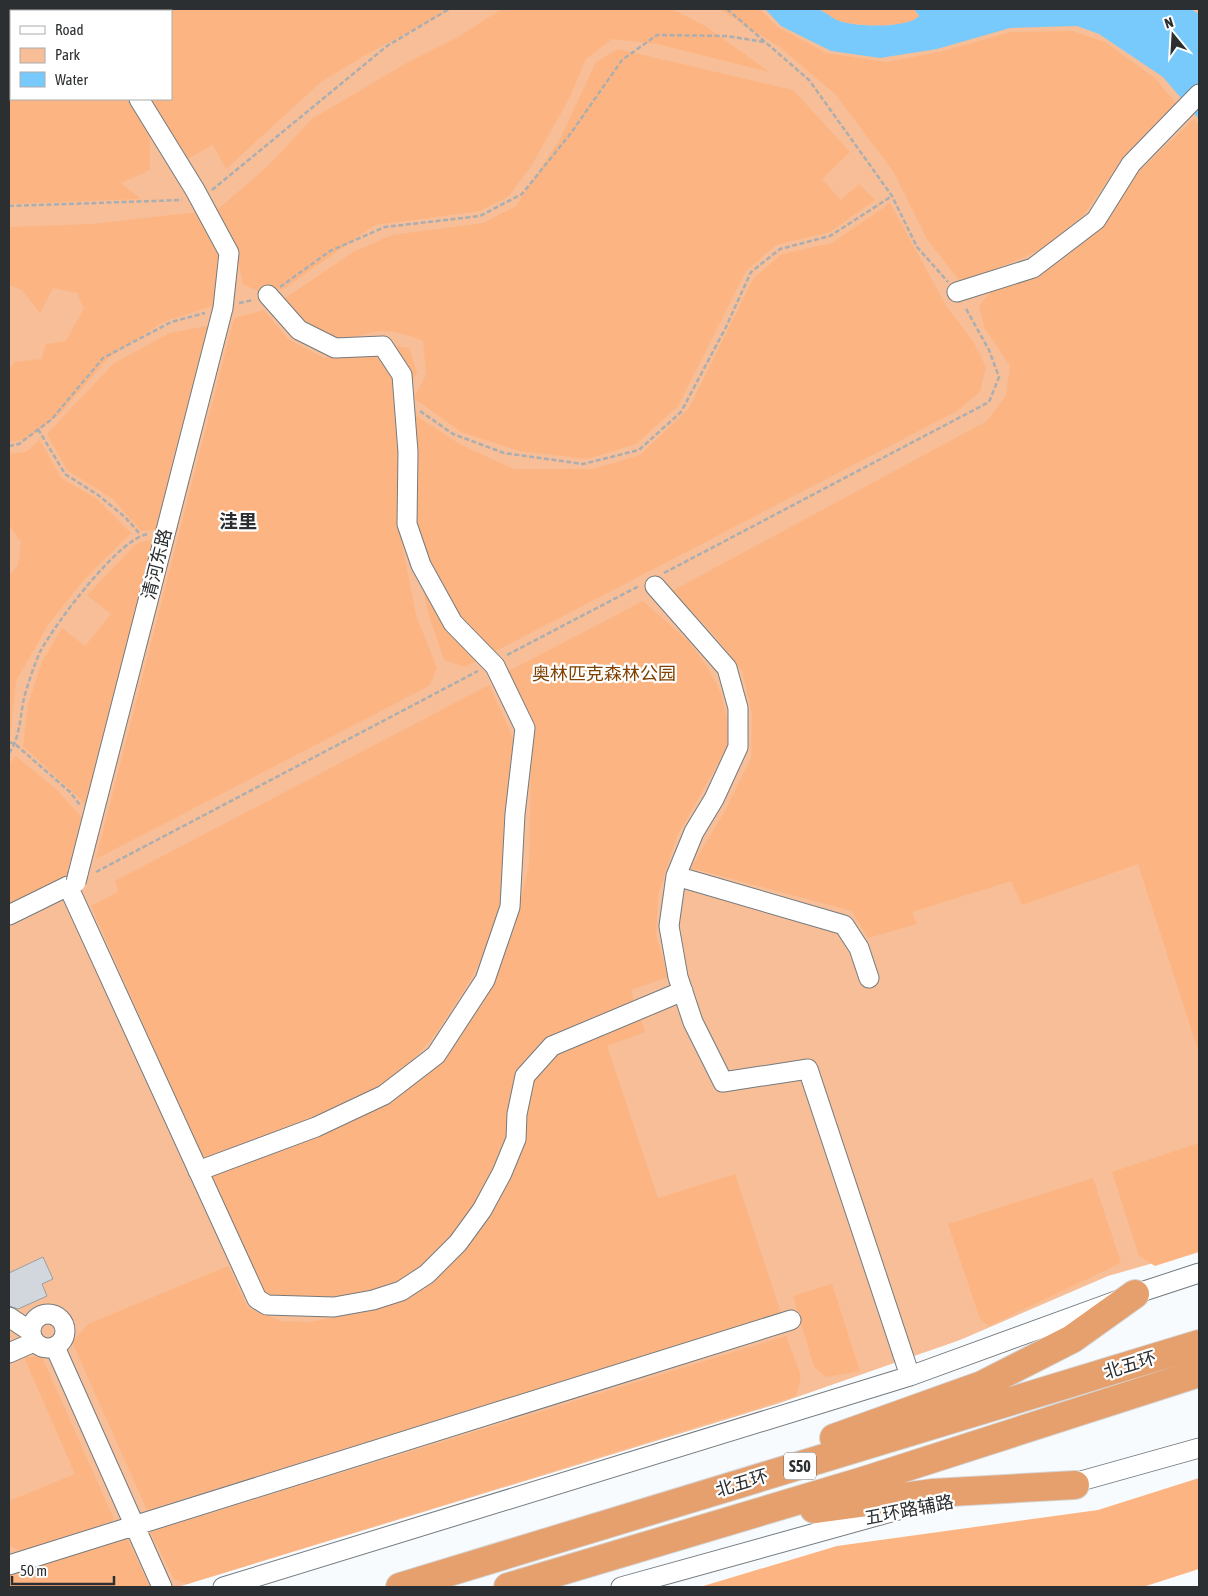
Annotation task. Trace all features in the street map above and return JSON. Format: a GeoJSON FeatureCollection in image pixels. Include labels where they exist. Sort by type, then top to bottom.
{"type":"FeatureCollection","features":[{"type":"Feature","properties":{"kind":"highway"},"geometry":{"type":"LineString","coordinates":[[644,1512],[855,1429],[982,1385],[1072,1339],[1135,1294]]}},
{"type":"Feature","properties":{"kind":"highway","name":"北五环"},"geometry":{"type":"LineString","coordinates":[[400,1587],[1199,1344]]}},
{"type":"Feature","properties":{"kind":"highway","name":"北五环"},"geometry":{"type":"LineString","coordinates":[[508,1587],[746,1516],[1199,1373]]}},
{"type":"Feature","properties":{"kind":"highway"},"geometry":{"type":"LineString","coordinates":[[746,1516],[933,1493],[1075,1485]]}},
{"type":"Feature","properties":{"kind":"street"},"geometry":{"type":"LineString","coordinates":[[957,292],[1033,268],[1096,220],[1131,164],[1199,94]]}},
{"type":"Feature","properties":{"kind":"street"},"geometry":{"type":"LineString","coordinates":[[140,100],[200,199]]}},
{"type":"Feature","properties":{"kind":"street","name":"清河东路"},"geometry":{"type":"LineString","coordinates":[[79,879],[91,822],[224,308],[229,253],[200,199]]}},
{"type":"Feature","properties":{"kind":"street"},"geometry":{"type":"LineString","coordinates":[[198,1171],[316,1127],[384,1095],[436,1055],[485,980],[510,907],[515,814],[525,728],[492,663],[453,623],[421,565],[408,524],[408,452],[402,375],[383,346],[335,348],[299,330],[268,295]]}},
{"type":"Feature","properties":{"kind":"street"},"geometry":{"type":"LineString","coordinates":[[651,583],[727,668],[738,708],[738,747],[714,799],[694,832],[676,876],[669,926],[683,991],[693,1022],[723,1082],[808,1069],[910,1376]]}},
{"type":"Feature","properties":{"kind":"street"},"geometry":{"type":"LineString","coordinates":[[676,876],[844,925],[859,948],[869,978]]}},
{"type":"Feature","properties":{"kind":"street"},"geometry":{"type":"LineString","coordinates":[[9,915],[79,879],[198,1171],[257,1300],[267,1305],[334,1307],[373,1300],[400,1291],[427,1274],[458,1243],[482,1210],[502,1173],[516,1139],[517,1114],[525,1076],[552,1046],[683,991]]}},
{"type":"Feature","properties":{"kind":"street"},"geometry":{"type":"LineString","coordinates":[[223,1587],[910,1376],[1135,1294],[1199,1273]]}},
{"type":"Feature","properties":{"kind":"street"},"geometry":{"type":"LineString","coordinates":[[9,1317],[32,1336],[44,1348],[56,1347],[64,1339],[65,1334],[65,1328],[60,1318],[50,1313],[44,1314],[34,1320],[32,1336],[9,1353]]}},
{"type":"Feature","properties":{"kind":"street"},"geometry":{"type":"LineString","coordinates":[[9,1565],[136,1527],[791,1320]]}},
{"type":"Feature","properties":{"kind":"street"},"geometry":{"type":"LineString","coordinates":[[56,1347],[162,1587]]}},
{"type":"Feature","properties":{"kind":"street","name":"五环路辅路"},"geometry":{"type":"LineString","coordinates":[[621,1587],[893,1510],[1075,1485],[1199,1448]]}},
{"type":"Feature","properties":{"kind":"path"},"geometry":{"type":"LineString","coordinates":[[9,206],[200,199],[387,46],[449,9]]}},
{"type":"Feature","properties":{"kind":"path"},"geometry":{"type":"LineString","coordinates":[[79,879],[492,663],[651,583],[989,402],[999,376],[989,350],[957,292],[917,246],[892,196],[809,80],[727,9]]}},
{"type":"Feature","properties":{"kind":"path"},"geometry":{"type":"LineString","coordinates":[[9,446],[19,444],[51,420],[103,358],[171,322],[268,295],[330,251],[385,227],[480,216],[522,194],[571,133],[622,60],[657,35],[727,36],[765,42]]}},
{"type":"Feature","properties":{"kind":"path"},"geometry":{"type":"LineString","coordinates":[[404,400],[454,434],[504,453],[583,464],[639,450],[681,412],[726,327],[751,272],[780,249],[830,236],[892,196]]}},
{"type":"Feature","properties":{"kind":"path"},"geometry":{"type":"LineString","coordinates":[[38,429],[65,474],[98,495],[125,517],[140,534]]}},
{"type":"Feature","properties":{"kind":"path"},"geometry":{"type":"LineString","coordinates":[[9,753],[15,744],[25,697],[40,652],[78,596],[140,534],[165,533]]}},
{"type":"Feature","properties":{"kind":"path"},"geometry":{"type":"LineString","coordinates":[[9,742],[15,744],[70,792],[91,822]]}},
{"type":"Feature","properties":{"kind":"green space","name":"奥林匹克森林公园"},"geometry":{"type":"Polygon","coordinates":[[[9,9],[1199,9],[1199,1250],[1108,1276],[960,1340],[777,1404],[178,1587],[9,1587],[9,9]]]}},
{"type":"Feature","properties":{"kind":"green space"},"geometry":{"type":"Polygon","coordinates":[[[452,9],[367,54],[321,82],[226,169],[213,145],[182,162],[147,100],[172,100],[172,10],[136,10],[452,9]]]}},
{"type":"Feature","properties":{"kind":"green space"},"geometry":{"type":"Polygon","coordinates":[[[502,9],[672,9],[707,27],[769,72],[657,44],[612,39],[586,59],[570,97],[532,165],[509,196],[480,211],[375,225],[285,288],[264,294],[243,284],[235,245],[217,210],[270,164],[312,119],[403,65],[458,37],[502,9]]]}},
{"type":"Feature","properties":{"kind":"green space"},"geometry":{"type":"Polygon","coordinates":[[[719,9],[760,9],[776,26],[826,53],[886,62],[940,52],[1011,32],[1073,31],[1105,42],[1155,78],[1178,106],[1123,158],[1083,216],[1051,245],[962,284],[927,239],[893,171],[835,94],[780,47],[719,9]]]}},
{"type":"Feature","properties":{"kind":"green space"},"geometry":{"type":"Polygon","coordinates":[[[818,9],[914,9],[919,16],[913,20],[893,25],[869,25],[839,21],[818,9]]]}},
{"type":"Feature","properties":{"kind":"green space"},"geometry":{"type":"Polygon","coordinates":[[[10,15],[10,100],[128,100],[150,137],[150,170],[121,183],[141,199],[9,204],[10,15]]]}},
{"type":"Feature","properties":{"kind":"green space"},"geometry":{"type":"Polygon","coordinates":[[[618,49],[793,90],[850,152],[822,179],[841,200],[859,184],[875,200],[830,232],[776,245],[746,271],[678,406],[636,444],[587,459],[519,451],[461,432],[414,398],[426,375],[423,341],[400,333],[382,331],[364,334],[342,343],[303,328],[284,299],[353,252],[392,235],[483,223],[516,206],[560,139],[596,62],[618,49]]]}},
{"type":"Feature","properties":{"kind":"green space"},"geometry":{"type":"Polygon","coordinates":[[[1194,119],[1199,125],[1199,1053],[1138,864],[1022,905],[1011,881],[912,912],[917,924],[868,938],[852,911],[691,868],[726,809],[751,758],[752,713],[742,671],[715,636],[672,591],[987,421],[1006,395],[1010,366],[984,327],[979,306],[994,288],[1061,261],[1103,224],[1137,173],[1194,119]]]}},
{"type":"Feature","properties":{"kind":"green space"},"geometry":{"type":"Polygon","coordinates":[[[890,203],[947,307],[973,341],[986,367],[980,392],[957,411],[465,667],[444,660],[427,609],[412,529],[412,413],[461,445],[514,469],[593,469],[640,455],[689,408],[753,279],[782,254],[832,243],[890,203]]]}},
{"type":"Feature","properties":{"kind":"green space"},"geometry":{"type":"Polygon","coordinates":[[[198,212],[220,249],[218,304],[163,322],[108,358],[59,415],[26,439],[9,442],[9,370],[14,362],[42,359],[46,344],[66,341],[84,308],[77,293],[53,288],[40,313],[22,290],[9,285],[9,227],[92,224],[198,212]]]}},
{"type":"Feature","properties":{"kind":"green space"},"geometry":{"type":"Polygon","coordinates":[[[264,310],[288,339],[324,358],[356,353],[384,344],[409,348],[417,372],[400,408],[397,518],[416,615],[437,668],[429,686],[96,859],[234,318],[264,310]]]}},
{"type":"Feature","properties":{"kind":"green space"},"geometry":{"type":"Polygon","coordinates":[[[212,325],[161,529],[141,531],[113,499],[67,470],[47,434],[114,363],[170,333],[212,325]]]}},
{"type":"Feature","properties":{"kind":"green space"},"geometry":{"type":"Polygon","coordinates":[[[40,440],[61,478],[97,499],[131,533],[82,582],[48,625],[16,681],[10,738],[9,576],[18,565],[21,542],[9,525],[9,454],[26,452],[40,440]]]}},
{"type":"Feature","properties":{"kind":"green space"},"geometry":{"type":"Polygon","coordinates":[[[158,538],[90,808],[23,746],[28,704],[42,662],[62,628],[85,646],[111,614],[87,595],[136,544],[158,538]]]}},
{"type":"Feature","properties":{"kind":"green space"},"geometry":{"type":"Polygon","coordinates":[[[643,601],[689,642],[708,668],[721,693],[729,727],[728,746],[677,836],[658,895],[656,936],[669,977],[631,990],[635,1005],[542,1047],[496,1166],[472,1212],[434,1262],[407,1284],[367,1298],[260,1297],[205,1175],[380,1108],[412,1082],[452,1039],[498,974],[517,916],[529,864],[531,761],[525,715],[509,671],[643,601]]]}},
{"type":"Feature","properties":{"kind":"green space"},"geometry":{"type":"Polygon","coordinates":[[[489,685],[514,740],[506,883],[495,932],[470,981],[437,1032],[407,1067],[376,1091],[336,1110],[204,1161],[91,906],[118,892],[115,881],[489,685]]]}},
{"type":"Feature","properties":{"kind":"green space"},"geometry":{"type":"Polygon","coordinates":[[[16,756],[56,789],[88,824],[72,874],[9,905],[9,764],[16,756]]]}},
{"type":"Feature","properties":{"kind":"green space"},"geometry":{"type":"Polygon","coordinates":[[[639,1014],[645,1032],[607,1046],[658,1198],[735,1174],[781,1313],[147,1510],[72,1342],[88,1324],[228,1266],[248,1308],[281,1321],[310,1322],[375,1310],[425,1287],[454,1258],[491,1205],[526,1129],[529,1091],[536,1075],[558,1051],[639,1014]]]}},
{"type":"Feature","properties":{"kind":"green space"},"geometry":{"type":"Polygon","coordinates":[[[1199,1143],[1199,1252],[1155,1266],[1139,1256],[1112,1172],[1199,1143]]]}},
{"type":"Feature","properties":{"kind":"green space"},"geometry":{"type":"Polygon","coordinates":[[[1093,1178],[1121,1263],[989,1326],[980,1319],[948,1224],[1093,1178]]]}},
{"type":"Feature","properties":{"kind":"green space"},"geometry":{"type":"Polygon","coordinates":[[[832,1284],[860,1371],[826,1377],[814,1367],[793,1296],[832,1284]]]}},
{"type":"Feature","properties":{"kind":"green space"},"geometry":{"type":"Polygon","coordinates":[[[786,1336],[801,1376],[796,1396],[187,1584],[174,1579],[150,1532],[786,1336]]]}},
{"type":"Feature","properties":{"kind":"green space"},"geometry":{"type":"Polygon","coordinates":[[[24,1357],[42,1357],[113,1517],[111,1528],[25,1553],[10,1546],[9,1501],[75,1474],[24,1357]]]}},
{"type":"Feature","properties":{"kind":"green space"},"geometry":{"type":"Polygon","coordinates":[[[1199,1478],[1199,1569],[1143,1587],[700,1587],[837,1546],[1098,1510],[1199,1478]]]}},
{"type":"Feature","properties":{"kind":"green space"},"geometry":{"type":"Polygon","coordinates":[[[127,1538],[150,1587],[9,1587],[9,1573],[127,1538]]]}},
{"type":"Feature","properties":{"kind":"water"},"geometry":{"type":"Polygon","coordinates":[[[765,9],[816,9],[844,22],[880,26],[913,20],[919,16],[914,9],[1191,9],[1199,14],[1199,119],[1163,77],[1099,34],[1077,26],[1010,28],[937,49],[880,58],[831,51],[781,26],[765,9]]]}},
{"type":"Feature","properties":{"kind":"building"},"geometry":{"type":"Polygon","coordinates":[[[43,1257],[53,1279],[42,1284],[47,1296],[18,1309],[9,1306],[9,1273],[43,1257]]]}},
{"type":"Feature","properties":{"kind":"district","name":"洼里"},"geometry":{"type":"Point","coordinates":[238,521]}}]}
